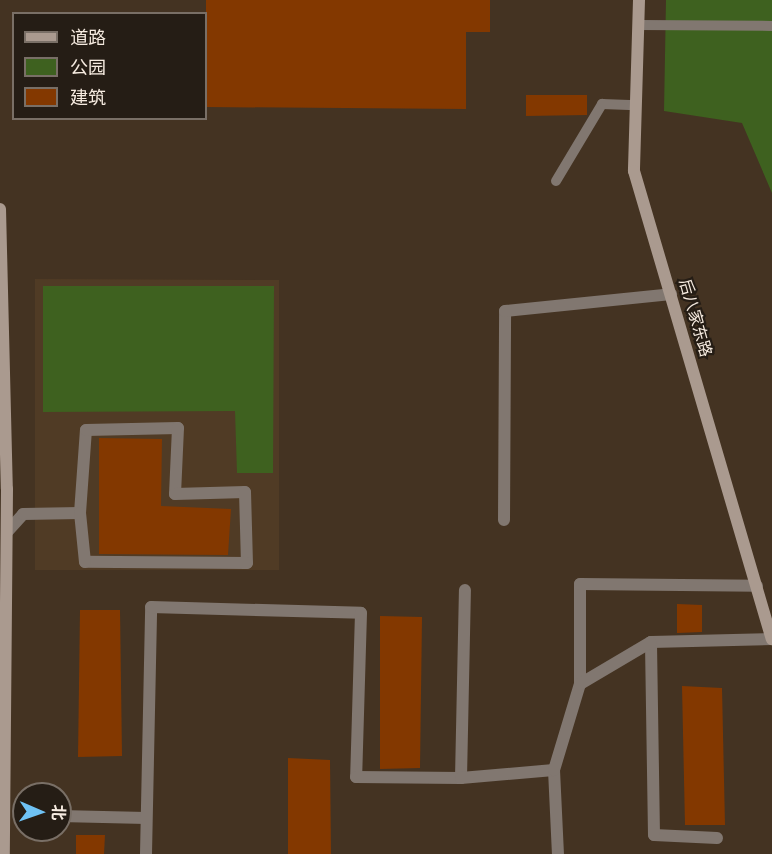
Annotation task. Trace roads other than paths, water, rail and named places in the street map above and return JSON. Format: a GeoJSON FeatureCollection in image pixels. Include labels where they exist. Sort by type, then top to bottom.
{"type":"FeatureCollection","features":[{"type":"Feature","properties":{"kind":"street","name":"后八家东路"},"geometry":{"type":"LineString","coordinates":[[639,0],[634,171],[772,639]]}},
{"type":"Feature","properties":{"kind":"street"},"geometry":{"type":"LineString","coordinates":[[0,209],[7,532],[4,854]]}},
{"type":"Feature","properties":{"kind":"street"},"geometry":{"type":"LineString","coordinates":[[504,520],[505,311],[671,294]]}},
{"type":"Feature","properties":{"kind":"street"},"geometry":{"type":"LineString","coordinates":[[178,428],[175,494],[245,492],[247,563],[85,562],[80,513],[86,430],[178,428]]}},
{"type":"Feature","properties":{"kind":"street"},"geometry":{"type":"LineString","coordinates":[[7,532],[23,514],[80,513]]}},
{"type":"Feature","properties":{"kind":"street"},"geometry":{"type":"LineString","coordinates":[[558,854],[554,770],[580,684],[580,584],[757,586]]}},
{"type":"Feature","properties":{"kind":"street"},"geometry":{"type":"LineString","coordinates":[[461,778],[465,590]]}},
{"type":"Feature","properties":{"kind":"street"},"geometry":{"type":"LineString","coordinates":[[146,854],[151,607],[361,613],[356,777],[461,778],[554,770]]}},
{"type":"Feature","properties":{"kind":"street"},"geometry":{"type":"LineString","coordinates":[[580,684],[651,642],[772,639]]}},
{"type":"Feature","properties":{"kind":"street"},"geometry":{"type":"LineString","coordinates":[[651,642],[654,835],[717,838]]}},
{"type":"Feature","properties":{"kind":"street"},"geometry":{"type":"LineString","coordinates":[[72,816],[146,818]]}},
{"type":"Feature","properties":{"kind":"lane"},"geometry":{"type":"LineString","coordinates":[[639,25],[772,26]]}},
{"type":"Feature","properties":{"kind":"lane"},"geometry":{"type":"LineString","coordinates":[[556,181],[602,104],[636,105]]}}]}
